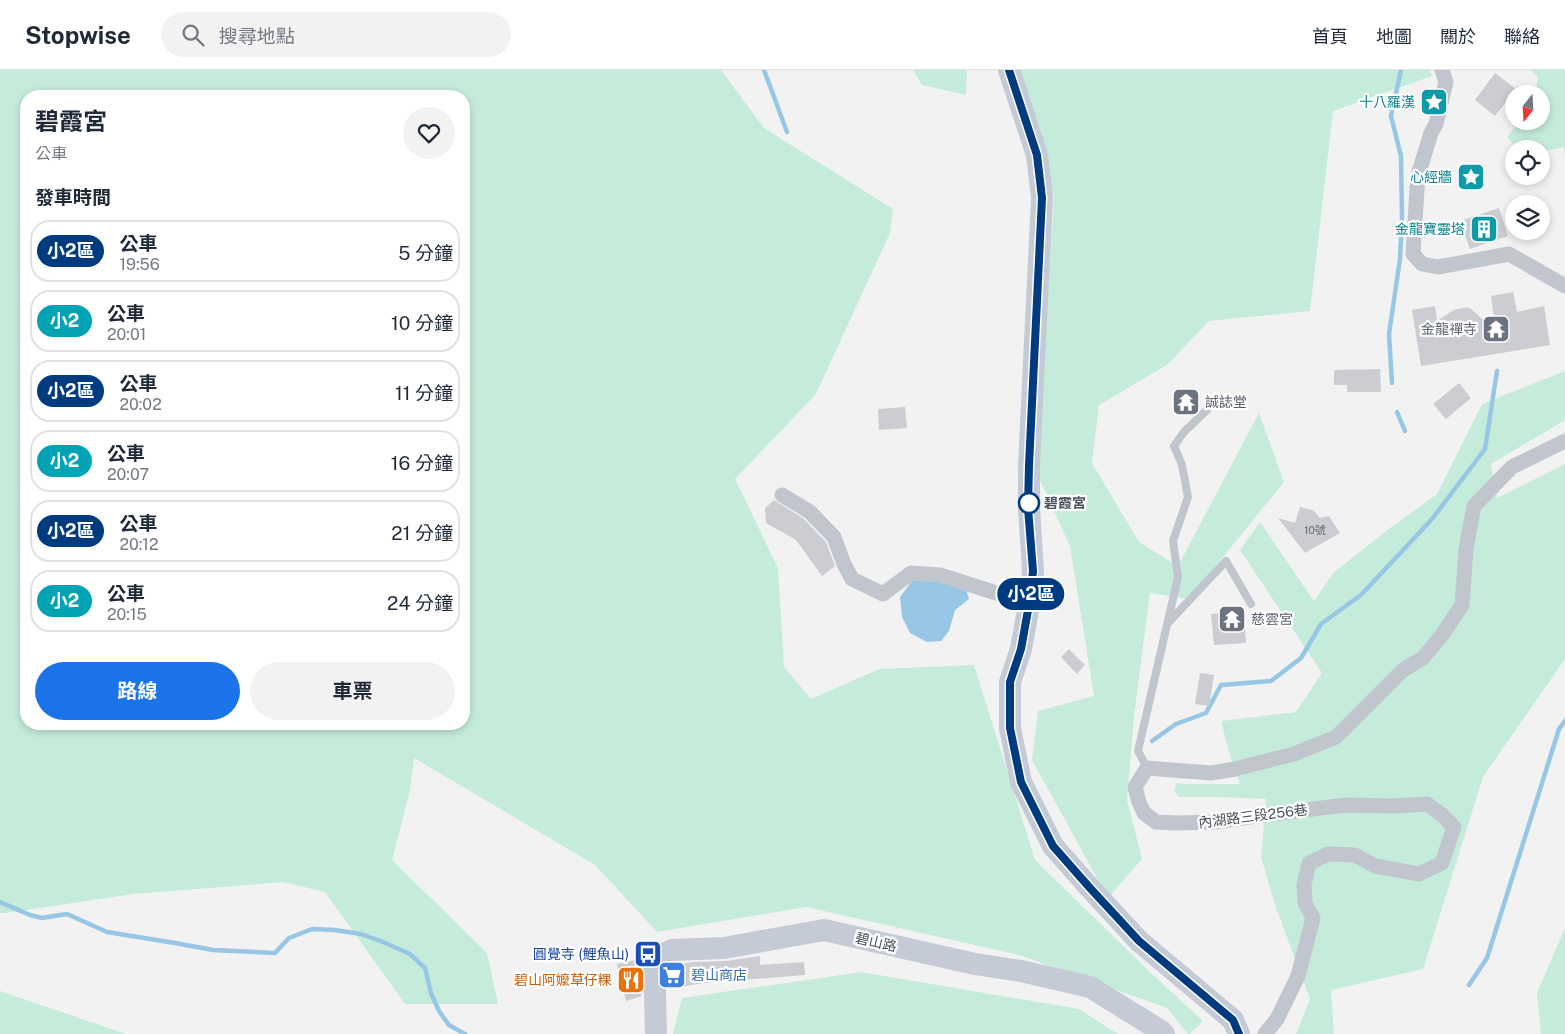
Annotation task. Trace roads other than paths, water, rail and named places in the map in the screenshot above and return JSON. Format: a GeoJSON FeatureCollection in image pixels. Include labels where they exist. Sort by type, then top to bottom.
{"type":"FeatureCollection","features":[{"type":"Feature","properties":{"kind":"street"},"geometry":{"type":"LineString","coordinates":[[1009,70],[1037,155],[1042,198],[1029,465],[1028,508],[1033,571],[1021,649],[1010,682],[1010,728],[1021,782],[1053,846],[1139,941],[1233,1020],[1239,1034]]}},
{"type":"Feature","properties":{"kind":"street"},"geometry":{"type":"LineString","coordinates":[[1442,70],[1446,82],[1436,124],[1431,133],[1419,172],[1412,254],[1422,264],[1438,267],[1509,254],[1565,286]]}},
{"type":"Feature","properties":{"kind":"street"},"geometry":{"type":"LineString","coordinates":[[1147,768],[1211,773],[1294,754],[1336,737],[1403,670],[1422,658],[1442,634],[1462,604],[1466,549],[1474,506],[1512,467],[1565,441]]}},
{"type":"Feature","properties":{"kind":"street"},"geometry":{"type":"LineString","coordinates":[[782,495],[810,512],[834,537],[852,580],[884,594],[912,573],[940,576],[1009,597],[1024,584],[1032,582]]}},
{"type":"Feature","properties":{"kind":"street","name":"內湖路三段256巷"},"geometry":{"type":"LineString","coordinates":[[1147,768],[1135,787],[1144,813],[1156,822],[1216,822],[1346,804],[1392,806],[1426,804],[1454,827],[1442,863],[1419,874],[1375,866],[1355,854],[1328,854],[1309,863],[1304,885],[1305,904],[1313,918],[1298,976],[1277,1019],[1264,1034]]}},
{"type":"Feature","properties":{"kind":"street","name":"碧山路"},"geometry":{"type":"LineString","coordinates":[[656,1034],[656,992],[647,963],[672,950],[724,948],[824,930],[975,964],[1021,971],[1090,987],[1164,1034]]}},
{"type":"Feature","properties":{"kind":"lane"},"geometry":{"type":"LineString","coordinates":[[1147,768],[1138,751],[1178,577],[1173,541],[1188,497],[1182,465],[1174,446],[1184,432],[1208,409]]}},
{"type":"Feature","properties":{"kind":"lane"},"geometry":{"type":"LineString","coordinates":[[1168,624],[1226,561],[1251,604]]}},
{"type":"Feature","properties":{"kind":"lane"},"geometry":{"type":"LineString","coordinates":[[647,1034],[656,1011]]}},
{"type":"Feature","properties":{"kind":"water"},"geometry":{"type":"Polygon","coordinates":[[[932,575],[964,583],[969,599],[955,610],[949,631],[941,641],[927,642],[910,633],[902,617],[900,597],[912,581],[932,575]]]}},
{"type":"Feature","properties":{"kind":"waterway"},"geometry":{"type":"LineString","coordinates":[[764,70],[787,132]]}},
{"type":"Feature","properties":{"kind":"waterway"},"geometry":{"type":"LineString","coordinates":[[1392,383],[1389,334],[1400,259],[1402,219],[1401,156],[1391,116],[1401,70]]}},
{"type":"Feature","properties":{"kind":"waterway"},"geometry":{"type":"LineString","coordinates":[[1152,741],[1176,724],[1206,713],[1221,685],[1271,681],[1301,658],[1321,624],[1361,595],[1432,519],[1485,449],[1497,371]]}},
{"type":"Feature","properties":{"kind":"waterway"},"geometry":{"type":"LineString","coordinates":[[1397,412],[1405,431]]}},
{"type":"Feature","properties":{"kind":"waterway"},"geometry":{"type":"LineString","coordinates":[[1469,985],[1487,958],[1559,729],[1565,721]]}},
{"type":"Feature","properties":{"kind":"waterway"},"geometry":{"type":"LineString","coordinates":[[0,902],[42,918],[67,914],[107,932],[213,950],[275,953],[289,938],[312,929],[361,934],[410,954],[425,968],[431,993],[439,1011],[449,1025],[465,1034]]}},
{"type":"Feature","properties":{"kind":"place","name":"十八羅漢"},"geometry":{"type":"Point","coordinates":[1434,102]}},
{"type":"Feature","properties":{"kind":"place","name":"心經牆"},"geometry":{"type":"Point","coordinates":[1471,177]}},
{"type":"Feature","properties":{"kind":"place","name":"金龍寶靈塔"},"geometry":{"type":"Point","coordinates":[1484,229]}},
{"type":"Feature","properties":{"kind":"place","name":"金龍禪寺"},"geometry":{"type":"Point","coordinates":[1496,329]}},
{"type":"Feature","properties":{"kind":"place","name":"誠誌堂"},"geometry":{"type":"Point","coordinates":[1186,402]}},
{"type":"Feature","properties":{"kind":"place","name":"碧霞宮"},"geometry":{"type":"Point","coordinates":[1029,503]}},
{"type":"Feature","properties":{"kind":"place","name":"慈雲宮"},"geometry":{"type":"Point","coordinates":[1232,619]}},
{"type":"Feature","properties":{"kind":"place","name":"圓覺寺 (鯉魚山)"},"geometry":{"type":"Point","coordinates":[648,954]}},
{"type":"Feature","properties":{"kind":"place","name":"碧山商店"},"geometry":{"type":"Point","coordinates":[672,975]}},
{"type":"Feature","properties":{"kind":"place","name":"碧山阿嬤草仔粿"},"geometry":{"type":"Point","coordinates":[631,980]}}]}
